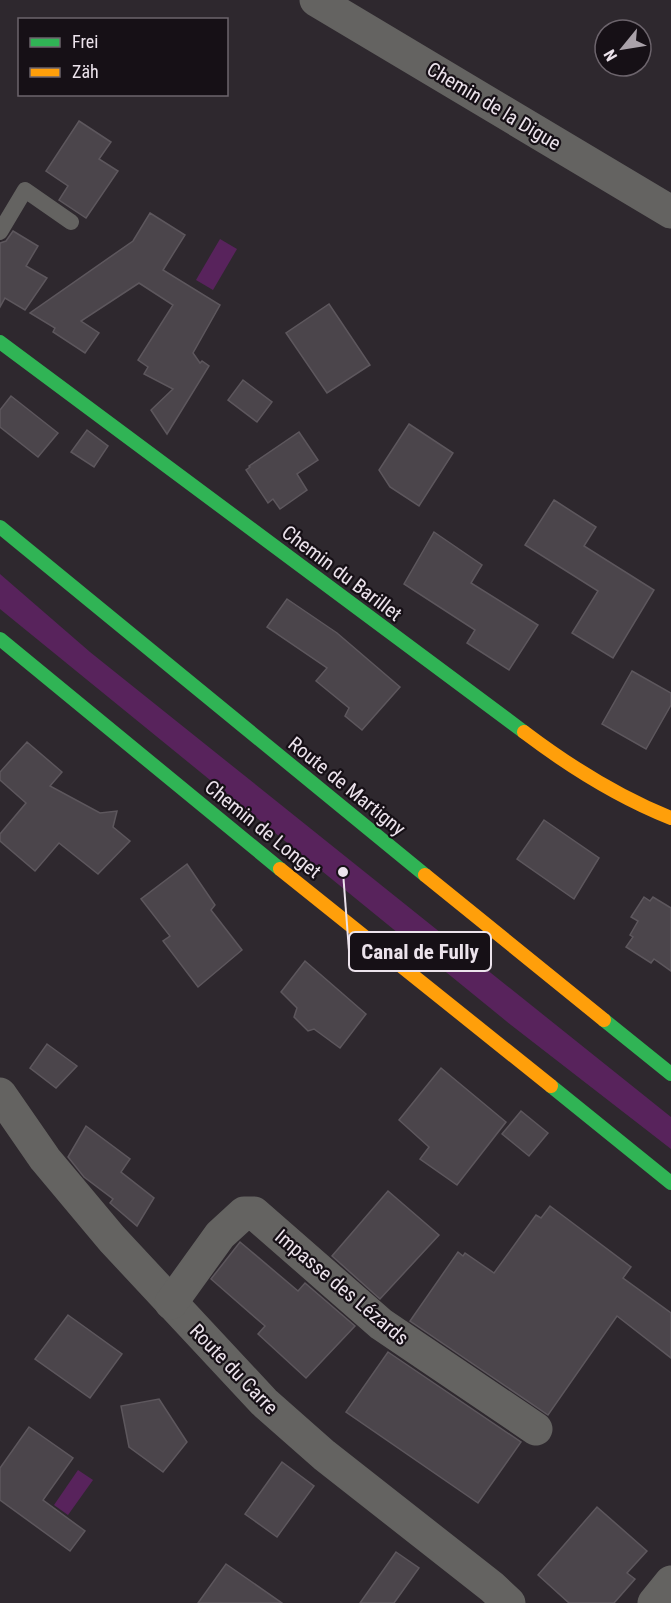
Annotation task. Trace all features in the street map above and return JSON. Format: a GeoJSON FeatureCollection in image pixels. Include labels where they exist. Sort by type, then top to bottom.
{"type":"FeatureCollection","features":[{"type":"Feature","properties":{"kind":"street","name":"Chemin de la Digue"},"geometry":{"type":"LineString","coordinates":[[316,0],[671,212]]}},
{"type":"Feature","properties":{"kind":"street","name":"Chemin du Barillet"},"geometry":{"type":"LineString","coordinates":[[0,342],[556,756],[639,805],[671,818]]}},
{"type":"Feature","properties":{"kind":"street","name":"Route de Martigny"},"geometry":{"type":"LineString","coordinates":[[0,526],[671,1074]]}},
{"type":"Feature","properties":{"kind":"street","name":"Chemin de Longet"},"geometry":{"type":"LineString","coordinates":[[0,639],[222,822],[671,1183]]}},
{"type":"Feature","properties":{"kind":"street","name":"Route du Carre"},"geometry":{"type":"LineString","coordinates":[[0,1094],[45,1160],[112,1239],[264,1402],[306,1440],[492,1587],[509,1603]]}},
{"type":"Feature","properties":{"kind":"street","name":"Impasse des Lézards"},"geometry":{"type":"LineString","coordinates":[[171,1303],[220,1235],[244,1213],[254,1213],[381,1324],[536,1429]]}},
{"type":"Feature","properties":{"kind":"street"},"geometry":{"type":"LineString","coordinates":[[654,1603],[671,1582]]}},
{"type":"Feature","properties":{"kind":"lane"},"geometry":{"type":"LineString","coordinates":[[0,232],[25,190],[71,222]]}},
{"type":"Feature","properties":{"kind":"shaded area"},"geometry":{"type":"Polygon","coordinates":[[[220,239],[237,249],[213,290],[196,280],[220,239]]]}},
{"type":"Feature","properties":{"kind":"shaded area"},"geometry":{"type":"Polygon","coordinates":[[[0,574],[90,652],[671,1117],[671,1149],[511,1025],[0,609],[0,574]]]}},
{"type":"Feature","properties":{"kind":"shaded area"},"geometry":{"type":"Polygon","coordinates":[[[78,1470],[93,1480],[68,1515],[54,1505],[78,1470]]]}},
{"type":"Feature","properties":{"kind":"building"},"geometry":{"type":"Polygon","coordinates":[[[79,121],[111,142],[99,159],[118,171],[86,218],[59,200],[68,186],[46,171],[79,121]]]}},
{"type":"Feature","properties":{"kind":"building"},"geometry":{"type":"Polygon","coordinates":[[[150,213],[185,235],[163,270],[220,305],[193,353],[200,363],[202,361],[209,366],[167,434],[151,410],[173,389],[144,374],[148,367],[138,360],[173,305],[139,283],[81,321],[99,333],[85,353],[53,332],[55,328],[30,313],[133,241],[150,213]]]}},
{"type":"Feature","properties":{"kind":"building"},"geometry":{"type":"Polygon","coordinates":[[[13,231],[38,246],[26,266],[47,278],[25,310],[5,298],[0,307],[0,243],[6,241],[13,231]]]}},
{"type":"Feature","properties":{"kind":"building"},"geometry":{"type":"Polygon","coordinates":[[[329,304],[370,365],[327,393],[286,333],[329,304]]]}},
{"type":"Feature","properties":{"kind":"building"},"geometry":{"type":"Polygon","coordinates":[[[243,380],[272,402],[257,422],[228,400],[243,380]]]}},
{"type":"Feature","properties":{"kind":"building"},"geometry":{"type":"Polygon","coordinates":[[[11,396],[58,433],[38,457],[0,427],[0,410],[11,396]]]}},
{"type":"Feature","properties":{"kind":"building"},"geometry":{"type":"Polygon","coordinates":[[[409,424],[453,453],[419,506],[390,487],[379,470],[409,424]]]}},
{"type":"Feature","properties":{"kind":"building"},"geometry":{"type":"Polygon","coordinates":[[[87,430],[108,446],[94,467],[71,452],[87,430]]]}},
{"type":"Feature","properties":{"kind":"building"},"geometry":{"type":"Polygon","coordinates":[[[299,432],[318,460],[297,474],[307,490],[280,509],[273,499],[268,503],[246,470],[299,432]]]}},
{"type":"Feature","properties":{"kind":"building"},"geometry":{"type":"Polygon","coordinates":[[[554,500],[596,527],[584,546],[654,590],[613,658],[572,633],[598,591],[525,545],[554,500]]]}},
{"type":"Feature","properties":{"kind":"building"},"geometry":{"type":"Polygon","coordinates":[[[434,532],[482,565],[471,583],[538,625],[509,670],[467,643],[475,630],[404,584],[434,532]]]}},
{"type":"Feature","properties":{"kind":"building"},"geometry":{"type":"Polygon","coordinates":[[[287,599],[337,633],[400,687],[362,730],[345,716],[349,708],[316,681],[327,668],[267,627],[287,599]]]}},
{"type":"Feature","properties":{"kind":"building"},"geometry":{"type":"Polygon","coordinates":[[[632,671],[671,693],[671,705],[646,749],[602,724],[632,671]]]}},
{"type":"Feature","properties":{"kind":"building"},"geometry":{"type":"Polygon","coordinates":[[[27,742],[62,772],[50,786],[100,813],[117,811],[113,827],[130,841],[98,874],[59,843],[35,871],[0,841],[0,834],[26,803],[0,780],[0,772],[27,742]]]}},
{"type":"Feature","properties":{"kind":"building"},"geometry":{"type":"Polygon","coordinates":[[[544,820],[599,858],[574,899],[517,859],[544,820]]]}},
{"type":"Feature","properties":{"kind":"building"},"geometry":{"type":"Polygon","coordinates":[[[187,864],[215,905],[211,910],[242,950],[198,987],[163,941],[170,936],[141,899],[187,864]]]}},
{"type":"Feature","properties":{"kind":"building"},"geometry":{"type":"Polygon","coordinates":[[[644,897],[650,901],[653,897],[671,908],[671,971],[654,959],[651,963],[626,947],[633,937],[630,935],[638,921],[631,917],[644,897]]]}},
{"type":"Feature","properties":{"kind":"building"},"geometry":{"type":"Polygon","coordinates":[[[305,961],[366,1014],[340,1048],[314,1029],[308,1031],[294,1017],[297,1008],[281,992],[305,961]]]}},
{"type":"Feature","properties":{"kind":"building"},"geometry":{"type":"Polygon","coordinates":[[[47,1044],[77,1066],[56,1088],[30,1068],[47,1044]]]}},
{"type":"Feature","properties":{"kind":"building"},"geometry":{"type":"Polygon","coordinates":[[[441,1068],[506,1122],[457,1185],[420,1159],[429,1147],[399,1120],[441,1068]]]}},
{"type":"Feature","properties":{"kind":"building"},"geometry":{"type":"Polygon","coordinates":[[[521,1111],[548,1133],[529,1156],[502,1134],[521,1111]]]}},
{"type":"Feature","properties":{"kind":"building"},"geometry":{"type":"Polygon","coordinates":[[[86,1126],[130,1159],[121,1172],[154,1198],[137,1226],[110,1203],[113,1199],[84,1177],[68,1157],[86,1126]]]}},
{"type":"Feature","properties":{"kind":"building"},"geometry":{"type":"Polygon","coordinates":[[[388,1191],[439,1235],[380,1299],[332,1256],[388,1191]]]}},
{"type":"Feature","properties":{"kind":"building"},"geometry":{"type":"Polygon","coordinates":[[[550,1206],[631,1267],[623,1278],[671,1313],[671,1358],[617,1316],[548,1415],[410,1321],[458,1252],[463,1256],[465,1253],[494,1273],[536,1215],[541,1218],[550,1206]]]}},
{"type":"Feature","properties":{"kind":"building"},"geometry":{"type":"Polygon","coordinates":[[[240,1242],[298,1291],[305,1283],[355,1326],[306,1378],[258,1334],[265,1326],[211,1279],[240,1242]]]}},
{"type":"Feature","properties":{"kind":"building"},"geometry":{"type":"Polygon","coordinates":[[[68,1315],[122,1354],[90,1398],[35,1359],[68,1315]]]}},
{"type":"Feature","properties":{"kind":"building"},"geometry":{"type":"Polygon","coordinates":[[[388,1352],[521,1442],[478,1503],[346,1412],[388,1352]]]}},
{"type":"Feature","properties":{"kind":"building"},"geometry":{"type":"Polygon","coordinates":[[[159,1399],[187,1442],[163,1472],[129,1447],[121,1406],[159,1399]]]}},
{"type":"Feature","properties":{"kind":"building"},"geometry":{"type":"Polygon","coordinates":[[[29,1427],[73,1458],[43,1500],[85,1531],[70,1551],[0,1500],[0,1468],[29,1427]]]}},
{"type":"Feature","properties":{"kind":"building"},"geometry":{"type":"Polygon","coordinates":[[[282,1462],[314,1486],[277,1537],[245,1514],[282,1462]]]}},
{"type":"Feature","properties":{"kind":"building"},"geometry":{"type":"Polygon","coordinates":[[[597,1507],[647,1551],[627,1573],[635,1579],[614,1603],[569,1603],[538,1575],[597,1507]]]}},
{"type":"Feature","properties":{"kind":"building"},"geometry":{"type":"Polygon","coordinates":[[[396,1552],[419,1568],[394,1603],[360,1603],[396,1552]]]}},
{"type":"Feature","properties":{"kind":"building"},"geometry":{"type":"Polygon","coordinates":[[[226,1564],[282,1603],[198,1603],[226,1564]]]}},
{"type":"Feature","properties":{"kind":"traffic: fast"},"geometry":{"type":"LineString","coordinates":[[0,342],[524,732]]}},
{"type":"Feature","properties":{"kind":"traffic: fast"},"geometry":{"type":"LineString","coordinates":[[0,527],[425,875]]}},
{"type":"Feature","properties":{"kind":"traffic: fast"},"geometry":{"type":"LineString","coordinates":[[0,639],[280,869]]}},
{"type":"Feature","properties":{"kind":"traffic: fast"},"geometry":{"type":"LineString","coordinates":[[604,1020],[671,1074]]}},
{"type":"Feature","properties":{"kind":"traffic: fast"},"geometry":{"type":"LineString","coordinates":[[551,1086],[671,1183]]}},
{"type":"Feature","properties":{"kind":"traffic: slow"},"geometry":{"type":"LineString","coordinates":[[524,732],[594,780],[671,818]]}},
{"type":"Feature","properties":{"kind":"traffic: slow"},"geometry":{"type":"LineString","coordinates":[[280,869],[551,1086]]}},
{"type":"Feature","properties":{"kind":"traffic: slow"},"geometry":{"type":"LineString","coordinates":[[425,875],[604,1020]]}},
{"type":"Feature","properties":{"kind":"place","name":"Canal de Fully"},"geometry":{"type":"Point","coordinates":[343,872]}}]}
